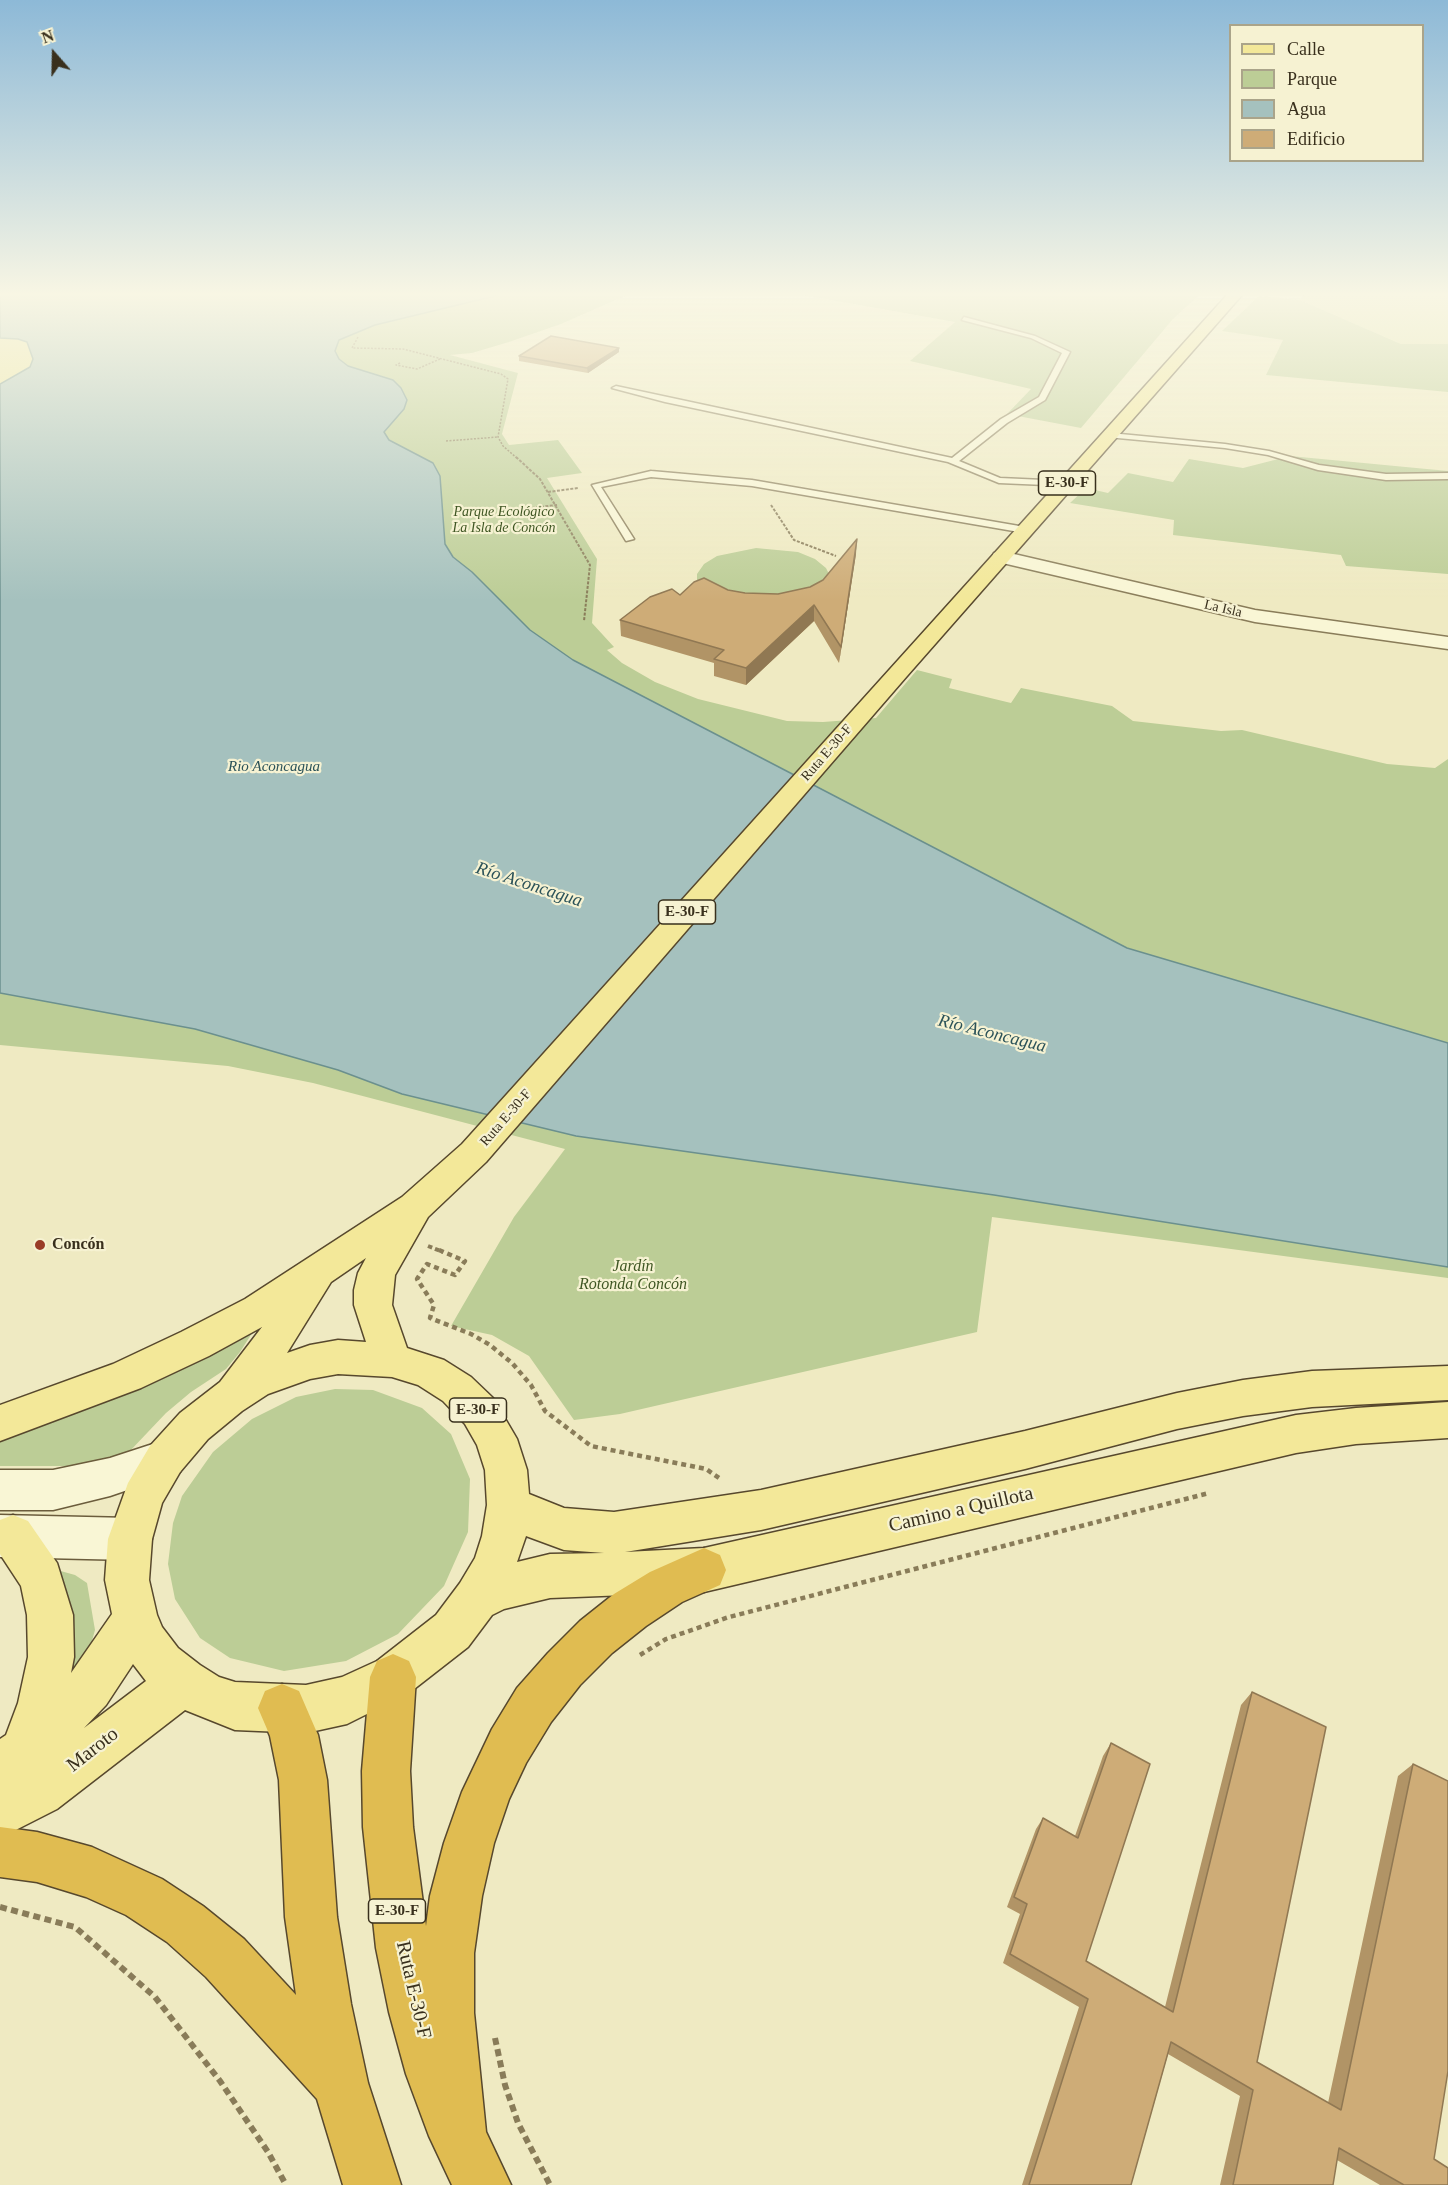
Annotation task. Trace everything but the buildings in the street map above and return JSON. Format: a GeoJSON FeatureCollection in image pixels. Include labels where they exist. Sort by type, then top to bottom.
{"type":"FeatureCollection","features":[{"type":"Feature","properties":{"kind":"highway"},"geometry":{"type":"LineString","coordinates":[[470,2161],[447,2013],[448,1953],[456,1896],[466,1853],[487,1792],[534,1705],[564,1669],[596,1637],[630,1610],[666,1587],[704,1570]]}},
{"type":"Feature","properties":{"kind":"highway","name":"Ruta E-30-F"},"geometry":{"type":"LineString","coordinates":[[393,1677],[387,1749],[388,1827],[402,1948],[428,2054],[470,2161]]}},
{"type":"Feature","properties":{"kind":"highway"},"geometry":{"type":"LineString","coordinates":[[282,1708],[294,1735],[303,1780],[311,1917],[324,2004],[340,2083],[372,2185]]}},
{"type":"Feature","properties":{"kind":"highway"},"geometry":{"type":"LineString","coordinates":[[0,1852],[37,1857],[92,1873],[144,1897],[185,1924],[225,1958],[340,2083]]}},
{"type":"Feature","properties":{"kind":"main road","name":"Ruta E-30-F"},"geometry":{"type":"LineString","coordinates":[[392,1360],[373,1305],[373,1290],[377,1273],[424,1222],[474,1153],[1144,397]]}},
{"type":"Feature","properties":{"kind":"main road","name":"Ruta E-30-F"},"geometry":{"type":"LineString","coordinates":[[228,1398],[278,1335],[316,1274],[424,1222]]}},
{"type":"Feature","properties":{"kind":"main road"},"geometry":{"type":"LineString","coordinates":[[0,1423],[128,1376],[258,1310],[316,1274]]}},
{"type":"Feature","properties":{"kind":"main road","name":"E-30-F"},"geometry":{"type":"LineString","coordinates":[[338,1357],[392,1360],[430,1372],[457,1389],[480,1411],[496,1439],[506,1470],[508,1505],[504,1536],[493,1568],[477,1599],[452,1630],[393,1677],[347,1700],[306,1709],[235,1706],[207,1696],[183,1682],[146,1643],[135,1618],[127,1580],[130,1539],[143,1497],[165,1459],[194,1426],[228,1398],[254,1382],[310,1362],[338,1357]]}},
{"type":"Feature","properties":{"kind":"main road"},"geometry":{"type":"LineString","coordinates":[[508,1505],[534,1519],[564,1529],[614,1533],[761,1509],[1025,1450],[1177,1411],[1244,1398],[1312,1389],[1448,1383]]}},
{"type":"Feature","properties":{"kind":"main road","name":"Camino a Quillota"},"geometry":{"type":"LineString","coordinates":[[477,1599],[502,1588],[550,1576],[662,1574],[704,1570],[1266,1440],[1356,1426],[1448,1420]]}},
{"type":"Feature","properties":{"kind":"main road"},"geometry":{"type":"LineString","coordinates":[[0,1490],[52,1490],[110,1477],[165,1459]]}},
{"type":"Feature","properties":{"kind":"main road"},"geometry":{"type":"LineString","coordinates":[[6,1536],[130,1539]]}},
{"type":"Feature","properties":{"kind":"main road"},"geometry":{"type":"LineString","coordinates":[[6,1536],[41,1578],[51,1615],[51,1657],[42,1703],[11,1760]]}},
{"type":"Feature","properties":{"kind":"main road"},"geometry":{"type":"LineString","coordinates":[[11,1760],[58,1721],[89,1688],[135,1618]]}},
{"type":"Feature","properties":{"kind":"main road","name":"Maroto"},"geometry":{"type":"LineString","coordinates":[[0,1813],[40,1791],[183,1682]]}},
{"type":"Feature","properties":{"kind":"street","name":"La Isla"},"geometry":{"type":"LineString","coordinates":[[1001,557],[1255,616],[1448,643]]}},
{"type":"Feature","properties":{"kind":"lane"},"geometry":{"type":"LineString","coordinates":[[653,397],[953,461],[999,480],[1066,484]]}},
{"type":"Feature","properties":{"kind":"lane"},"geometry":{"type":"LineString","coordinates":[[953,461],[1004,421],[1043,397]]}},
{"type":"Feature","properties":{"kind":"lane"},"geometry":{"type":"LineString","coordinates":[[1110,435],[1225,446],[1269,453],[1318,467],[1386,477],[1448,476]]}},
{"type":"Feature","properties":{"kind":"lane"},"geometry":{"type":"LineString","coordinates":[[629,539],[596,485],[651,474],[758,484],[1025,530]]}},
{"type":"Feature","properties":{"kind":"path"},"geometry":{"type":"LineString","coordinates":[[505,397],[498,437],[503,446],[540,479],[590,565],[584,621]]}},
{"type":"Feature","properties":{"kind":"path"},"geometry":{"type":"LineString","coordinates":[[446,441],[498,437]]}},
{"type":"Feature","properties":{"kind":"path"},"geometry":{"type":"LineString","coordinates":[[758,484],[794,540],[836,556]]}},
{"type":"Feature","properties":{"kind":"path"},"geometry":{"type":"LineString","coordinates":[[548,492],[596,485]]}},
{"type":"Feature","properties":{"kind":"path"},"geometry":{"type":"LineString","coordinates":[[514,510],[557,505]]}},
{"type":"Feature","properties":{"kind":"path"},"geometry":{"type":"LineString","coordinates":[[424,1222],[428,1246],[465,1261],[455,1275],[427,1264],[417,1280],[434,1305],[430,1318],[471,1334],[490,1345],[512,1363],[531,1385],[545,1411],[591,1446],[706,1468],[761,1509]]}},
{"type":"Feature","properties":{"kind":"path"},"geometry":{"type":"LineString","coordinates":[[631,1662],[666,1639],[729,1617],[1215,1491]]}},
{"type":"Feature","properties":{"kind":"path"},"geometry":{"type":"LineString","coordinates":[[0,1907],[75,1927],[155,1997],[220,2082],[268,2152],[286,2185]]}},
{"type":"Feature","properties":{"kind":"path"},"geometry":{"type":"LineString","coordinates":[[494,2033],[505,2085],[518,2123],[550,2185]]}},
{"type":"Feature","properties":{"kind":"green space","name":"Rio Aconcagua"},"geometry":{"type":"Polygon","coordinates":[[[0,397],[512,397],[502,434],[509,445],[558,440],[582,473],[547,478],[597,559],[592,623],[614,647],[607,650],[622,663],[655,682],[698,699],[787,721],[823,722],[876,718],[917,670],[952,679],[949,688],[1011,703],[1021,688],[1112,706],[1133,721],[1221,731],[1242,730],[1387,764],[1435,768],[1448,759],[1448,1278],[992,1217],[977,1332],[620,1414],[574,1420],[529,1356],[492,1335],[451,1326],[514,1217],[565,1149],[313,1083],[228,1066],[0,1045],[0,397]]]}},
{"type":"Feature","properties":{"kind":"green space"},"geometry":{"type":"Polygon","coordinates":[[[1023,397],[1107,397],[1081,428],[1007,414],[1023,397]]]}},
{"type":"Feature","properties":{"kind":"green space"},"geometry":{"type":"Polygon","coordinates":[[[1290,456],[1448,471],[1448,574],[1346,566],[1341,555],[1173,535],[1174,520],[1070,503],[1086,488],[1108,493],[1128,473],[1173,482],[1189,459],[1243,468],[1290,456]]]}},
{"type":"Feature","properties":{"kind":"green space"},"geometry":{"type":"Polygon","coordinates":[[[756,548],[798,552],[815,559],[826,568],[831,578],[790,608],[697,584],[697,574],[704,564],[717,556],[756,548]]]}},
{"type":"Feature","properties":{"kind":"green space"},"geometry":{"type":"Polygon","coordinates":[[[254,1330],[226,1369],[191,1392],[166,1413],[129,1452],[108,1461],[83,1466],[0,1466],[0,1441],[132,1389],[254,1330]]]}},
{"type":"Feature","properties":{"kind":"green space"},"geometry":{"type":"Polygon","coordinates":[[[335,1389],[373,1390],[422,1408],[451,1434],[470,1479],[468,1532],[444,1586],[398,1634],[346,1661],[284,1671],[230,1658],[200,1638],[175,1599],[168,1564],[173,1523],[182,1496],[213,1452],[252,1419],[296,1397],[335,1389]]]}},
{"type":"Feature","properties":{"kind":"green space"},"geometry":{"type":"Polygon","coordinates":[[[57,1570],[75,1575],[87,1583],[95,1630],[88,1655],[70,1678],[57,1570]]]}},
{"type":"Feature","properties":{"kind":"water","name":"Rio Aconcagua"},"geometry":{"type":"Polygon","coordinates":[[[0,397],[405,397],[407,400],[404,409],[384,432],[389,440],[433,463],[440,476],[445,544],[453,557],[472,572],[530,630],[573,660],[1127,948],[1448,1043],[1448,1267],[994,1195],[576,1136],[402,1094],[338,1070],[195,1029],[0,993],[0,397]]]}},
{"type":"Feature","properties":{"kind":"place","name":"Concón"},"geometry":{"type":"Point","coordinates":[40,1245]}},
{"type":"Feature","properties":{"kind":"park label","name":"Parque Ecológico La Isla de Concón"},"geometry":{"type":"Point","coordinates":[504,520]}},
{"type":"Feature","properties":{"kind":"park label","name":"Jardín Rotonda Concón"},"geometry":{"type":"Point","coordinates":[633,1276]}},
{"type":"Feature","properties":{"kind":"water label","name":"Río Aconcagua"},"geometry":{"type":"Point","coordinates":[529,885]}},
{"type":"Feature","properties":{"kind":"water label","name":"Río Aconcagua"},"geometry":{"type":"Point","coordinates":[992,1034]}}]}
